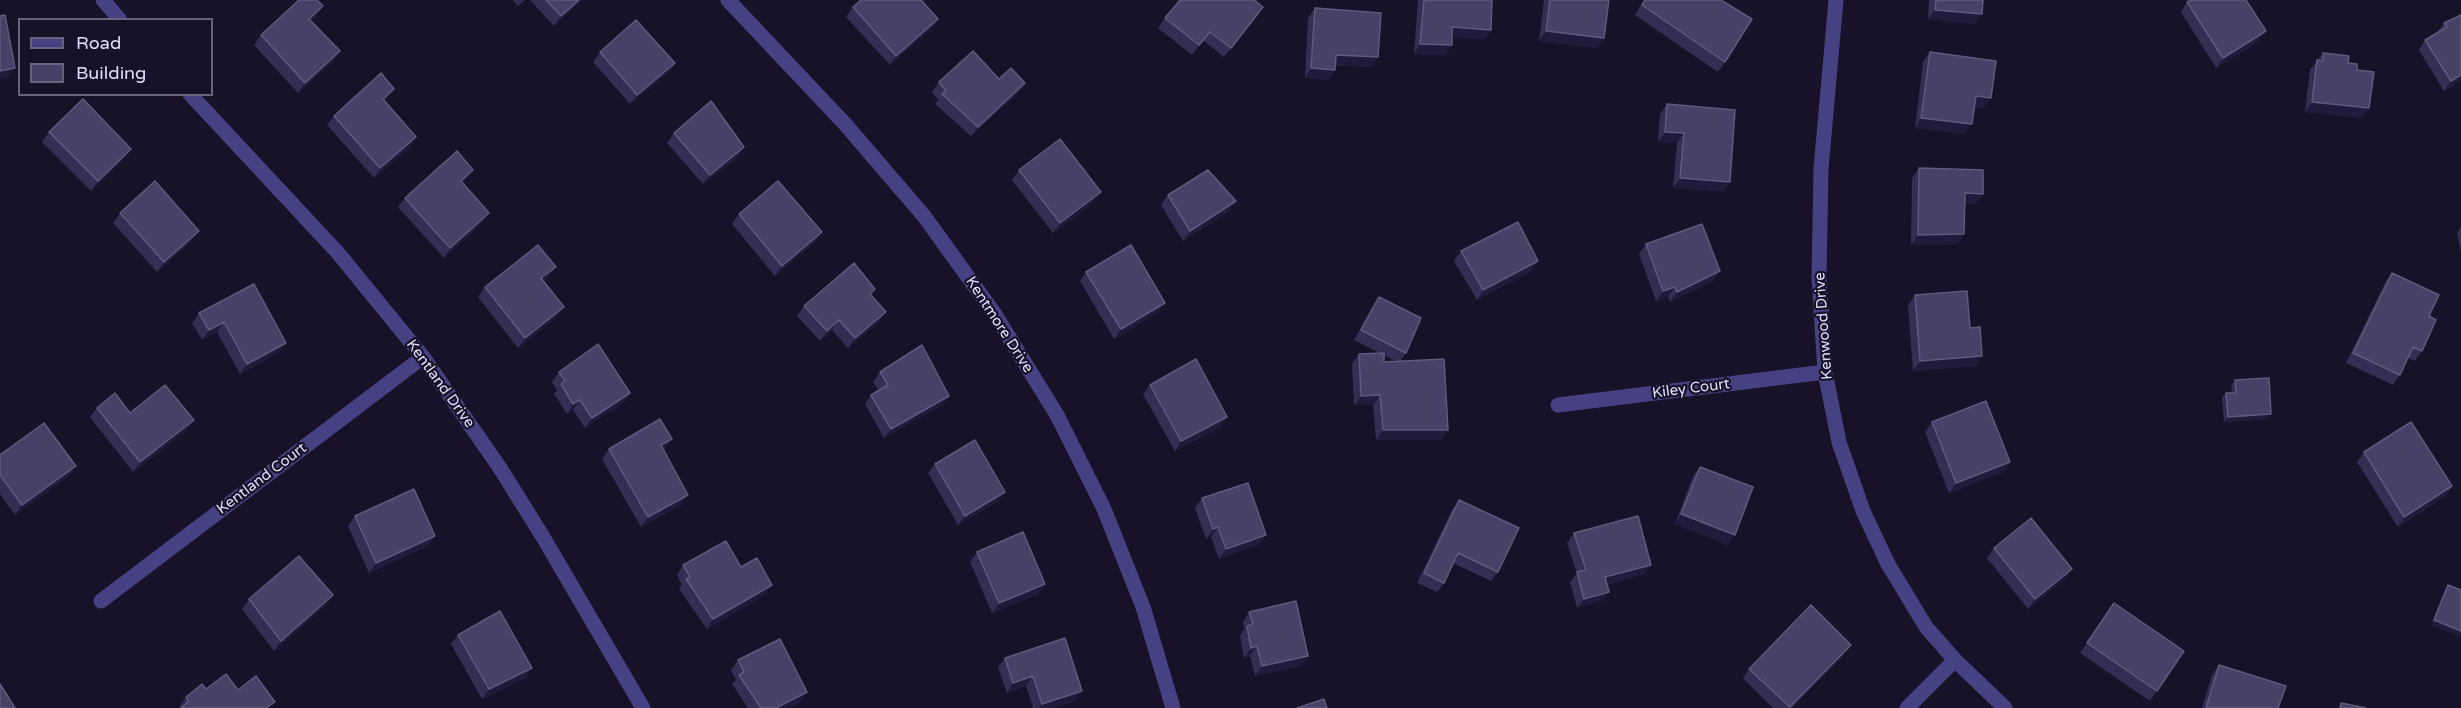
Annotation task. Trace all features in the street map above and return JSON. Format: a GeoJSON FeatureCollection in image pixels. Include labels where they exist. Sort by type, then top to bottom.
{"type":"FeatureCollection","features":[{"type":"Feature","properties":{"kind":"street"},"geometry":{"type":"LineString","coordinates":[[103,0],[118,18]]}},
{"type":"Feature","properties":{"kind":"street","name":"Kentmore Drive"},"geometry":{"type":"LineString","coordinates":[[728,0],[845,124],[916,208],[1000,322],[1057,415],[1104,509],[1143,607],[1173,708]]}},
{"type":"Feature","properties":{"kind":"street","name":"Kenwood Drive"},"geometry":{"type":"LineString","coordinates":[[1836,0],[1821,169],[1819,277],[1825,372],[1839,442],[1863,511],[1888,564],[1926,627],[1955,660],[2005,708]]}},
{"type":"Feature","properties":{"kind":"street","name":"Kentland Drive"},"geometry":{"type":"LineString","coordinates":[[192,96],[338,253],[423,357],[500,468],[643,708]]}},
{"type":"Feature","properties":{"kind":"street","name":"Kentland Court"},"geometry":{"type":"LineString","coordinates":[[101,601],[423,357]]}},
{"type":"Feature","properties":{"kind":"street","name":"Kiley Court"},"geometry":{"type":"LineString","coordinates":[[1557,405],[1825,372]]}},
{"type":"Feature","properties":{"kind":"street"},"geometry":{"type":"LineString","coordinates":[[1907,708],[1955,660]]}},
{"type":"Feature","properties":{"kind":"building"},"geometry":{"type":"Polygon","coordinates":[[[299,0],[317,0],[323,6],[309,19],[340,51],[305,83],[261,35],[299,0]]]}},
{"type":"Feature","properties":{"kind":"building"},"geometry":{"type":"Polygon","coordinates":[[[546,0],[579,0],[561,16],[546,0]]]}},
{"type":"Feature","properties":{"kind":"building"},"geometry":{"type":"Polygon","coordinates":[[[861,0],[921,0],[938,19],[896,56],[853,7],[861,0]]]}},
{"type":"Feature","properties":{"kind":"building"},"geometry":{"type":"Polygon","coordinates":[[[1180,0],[1254,0],[1263,7],[1231,48],[1210,32],[1199,45],[1165,18],[1180,0]]]}},
{"type":"Feature","properties":{"kind":"building"},"geometry":{"type":"Polygon","coordinates":[[[1424,0],[1492,0],[1491,30],[1452,27],[1452,45],[1420,44],[1424,0]]]}},
{"type":"Feature","properties":{"kind":"building"},"geometry":{"type":"Polygon","coordinates":[[[1550,0],[1609,0],[1604,38],[1546,31],[1550,0]]]}},
{"type":"Feature","properties":{"kind":"building"},"geometry":{"type":"Polygon","coordinates":[[[1645,0],[1721,0],[1752,19],[1725,62],[1642,5],[1645,0]]]}},
{"type":"Feature","properties":{"kind":"building"},"geometry":{"type":"Polygon","coordinates":[[[1936,0],[1983,0],[1982,14],[1935,10],[1936,0]]]}},
{"type":"Feature","properties":{"kind":"building"},"geometry":{"type":"Polygon","coordinates":[[[2191,0],[2246,0],[2266,31],[2223,58],[2187,2],[2191,0]]]}},
{"type":"Feature","properties":{"kind":"building"},"geometry":{"type":"Polygon","coordinates":[[[1315,8],[1381,13],[1378,57],[1336,55],[1335,70],[1311,68],[1315,8]]]}},
{"type":"Feature","properties":{"kind":"building"},"geometry":{"type":"Polygon","coordinates":[[[5,15],[15,68],[0,71],[0,16],[5,15]]]}},
{"type":"Feature","properties":{"kind":"building"},"geometry":{"type":"Polygon","coordinates":[[[2461,15],[2461,75],[2451,81],[2425,40],[2447,27],[2444,23],[2461,15]]]}},
{"type":"Feature","properties":{"kind":"building"},"geometry":{"type":"Polygon","coordinates":[[[636,20],[675,63],[637,95],[600,52],[636,20]]]}},
{"type":"Feature","properties":{"kind":"building"},"geometry":{"type":"Polygon","coordinates":[[[973,51],[999,79],[1011,68],[1025,83],[978,127],[942,94],[946,91],[939,82],[973,51]]]}},
{"type":"Feature","properties":{"kind":"building"},"geometry":{"type":"Polygon","coordinates":[[[1930,52],[1996,61],[1991,98],[1976,96],[1972,124],[1921,118],[1930,52]]]}},
{"type":"Feature","properties":{"kind":"building"},"geometry":{"type":"Polygon","coordinates":[[[2323,53],[2349,56],[2348,63],[2357,64],[2357,70],[2374,72],[2369,108],[2312,102],[2317,60],[2323,61],[2323,53]]]}},
{"type":"Feature","properties":{"kind":"building"},"geometry":{"type":"Polygon","coordinates":[[[381,73],[394,89],[383,99],[416,137],[380,168],[334,116],[381,73]]]}},
{"type":"Feature","properties":{"kind":"building"},"geometry":{"type":"Polygon","coordinates":[[[83,99],[131,149],[98,181],[49,132],[83,99]]]}},
{"type":"Feature","properties":{"kind":"building"},"geometry":{"type":"Polygon","coordinates":[[[711,101],[744,147],[710,175],[674,133],[711,101]]]}},
{"type":"Feature","properties":{"kind":"building"},"geometry":{"type":"Polygon","coordinates":[[[1667,104],[1735,110],[1730,182],[1680,178],[1684,133],[1665,132],[1667,104]]]}},
{"type":"Feature","properties":{"kind":"building"},"geometry":{"type":"Polygon","coordinates":[[[1060,139],[1101,192],[1060,223],[1019,170],[1060,139]]]}},
{"type":"Feature","properties":{"kind":"building"},"geometry":{"type":"Polygon","coordinates":[[[457,151],[473,170],[461,181],[489,213],[450,248],[405,198],[457,151]]]}},
{"type":"Feature","properties":{"kind":"building"},"geometry":{"type":"Polygon","coordinates":[[[1919,168],[1983,170],[1983,194],[1965,193],[1964,234],[1918,235],[1919,168]]]}},
{"type":"Feature","properties":{"kind":"building"},"geometry":{"type":"Polygon","coordinates":[[[1208,170],[1236,201],[1190,231],[1168,195],[1208,170]]]}},
{"type":"Feature","properties":{"kind":"building"},"geometry":{"type":"Polygon","coordinates":[[[155,181],[199,231],[164,262],[120,213],[155,181]]]}},
{"type":"Feature","properties":{"kind":"building"},"geometry":{"type":"Polygon","coordinates":[[[778,181],[822,232],[782,266],[739,214],[778,181]]]}},
{"type":"Feature","properties":{"kind":"building"},"geometry":{"type":"Polygon","coordinates":[[[1518,222],[1538,261],[1483,290],[1461,251],[1518,222]]]}},
{"type":"Feature","properties":{"kind":"building"},"geometry":{"type":"Polygon","coordinates":[[[1702,224],[1720,271],[1677,292],[1675,287],[1663,291],[1646,244],[1702,224]]]}},
{"type":"Feature","properties":{"kind":"building"},"geometry":{"type":"Polygon","coordinates":[[[538,245],[556,267],[541,278],[564,307],[525,338],[485,287],[538,245]]]}},
{"type":"Feature","properties":{"kind":"building"},"geometry":{"type":"Polygon","coordinates":[[[1131,245],[1165,303],[1121,329],[1086,272],[1131,245]]]}},
{"type":"Feature","properties":{"kind":"building"},"geometry":{"type":"Polygon","coordinates":[[[854,263],[875,289],[870,294],[886,312],[855,338],[839,320],[827,331],[804,306],[854,263]]]}},
{"type":"Feature","properties":{"kind":"building"},"geometry":{"type":"Polygon","coordinates":[[[2392,273],[2439,295],[2429,316],[2436,320],[2422,351],[2413,347],[2400,375],[2353,353],[2392,273]]]}},
{"type":"Feature","properties":{"kind":"building"},"geometry":{"type":"Polygon","coordinates":[[[254,284],[286,343],[247,364],[224,322],[209,330],[199,313],[254,284]]]}},
{"type":"Feature","properties":{"kind":"building"},"geometry":{"type":"Polygon","coordinates":[[[1967,291],[1970,328],[1980,327],[1982,356],[1920,361],[1915,295],[1967,291]]]}},
{"type":"Feature","properties":{"kind":"building"},"geometry":{"type":"Polygon","coordinates":[[[1379,297],[1421,318],[1406,353],[1361,330],[1379,297]]]}},
{"type":"Feature","properties":{"kind":"building"},"geometry":{"type":"Polygon","coordinates":[[[598,344],[630,393],[592,418],[580,400],[573,404],[561,384],[565,381],[559,372],[598,344]]]}},
{"type":"Feature","properties":{"kind":"building"},"geometry":{"type":"Polygon","coordinates":[[[922,345],[949,396],[891,429],[871,395],[888,385],[880,372],[922,345]]]}},
{"type":"Feature","properties":{"kind":"building"},"geometry":{"type":"Polygon","coordinates":[[[1384,353],[1384,362],[1444,359],[1448,430],[1383,430],[1380,395],[1361,396],[1359,354],[1384,353]]]}},
{"type":"Feature","properties":{"kind":"building"},"geometry":{"type":"Polygon","coordinates":[[[1196,359],[1227,417],[1181,441],[1150,385],[1196,359]]]}},
{"type":"Feature","properties":{"kind":"building"},"geometry":{"type":"Polygon","coordinates":[[[2269,378],[2271,414],[2228,417],[2226,393],[2236,393],[2235,380],[2269,378]]]}},
{"type":"Feature","properties":{"kind":"building"},"geometry":{"type":"Polygon","coordinates":[[[165,385],[194,420],[140,462],[97,408],[115,393],[130,413],[165,385]]]}},
{"type":"Feature","properties":{"kind":"building"},"geometry":{"type":"Polygon","coordinates":[[[1986,401],[2010,462],[1956,483],[1932,422],[1986,401]]]}},
{"type":"Feature","properties":{"kind":"building"},"geometry":{"type":"Polygon","coordinates":[[[660,419],[672,439],[661,445],[688,495],[648,517],[609,449],[660,419]]]}},
{"type":"Feature","properties":{"kind":"building"},"geometry":{"type":"Polygon","coordinates":[[[2411,422],[2452,486],[2404,517],[2364,452],[2411,422]]]}},
{"type":"Feature","properties":{"kind":"building"},"geometry":{"type":"Polygon","coordinates":[[[44,423],[76,466],[22,505],[0,475],[0,455],[44,423]]]}},
{"type":"Feature","properties":{"kind":"building"},"geometry":{"type":"Polygon","coordinates":[[[975,440],[1005,492],[965,516],[935,464],[975,440]]]}},
{"type":"Feature","properties":{"kind":"building"},"geometry":{"type":"Polygon","coordinates":[[[1700,467],[1753,487],[1735,535],[1681,514],[1700,467]]]}},
{"type":"Feature","properties":{"kind":"building"},"geometry":{"type":"Polygon","coordinates":[[[1248,483],[1266,535],[1226,549],[1218,527],[1213,529],[1202,498],[1248,483]]]}},
{"type":"Feature","properties":{"kind":"building"},"geometry":{"type":"Polygon","coordinates":[[[414,489],[435,536],[376,563],[355,516],[414,489]]]}},
{"type":"Feature","properties":{"kind":"building"},"geometry":{"type":"Polygon","coordinates":[[[1459,500],[1519,528],[1498,572],[1458,553],[1444,583],[1424,573],[1459,500]]]}},
{"type":"Feature","properties":{"kind":"building"},"geometry":{"type":"Polygon","coordinates":[[[1638,516],[1651,565],[1605,577],[1609,592],[1584,599],[1577,572],[1586,570],[1574,533],[1638,516]]]}},
{"type":"Feature","properties":{"kind":"building"},"geometry":{"type":"Polygon","coordinates":[[[2031,518],[2072,569],[2035,599],[1994,548],[2031,518]]]}},
{"type":"Feature","properties":{"kind":"building"},"geometry":{"type":"Polygon","coordinates":[[[1023,532],[1045,584],[999,603],[977,552],[1023,532]]]}},
{"type":"Feature","properties":{"kind":"building"},"geometry":{"type":"Polygon","coordinates":[[[726,541],[741,567],[757,558],[772,585],[713,619],[686,579],[690,577],[683,565],[726,541]]]}},
{"type":"Feature","properties":{"kind":"building"},"geometry":{"type":"Polygon","coordinates":[[[299,556],[333,595],[281,641],[249,599],[299,556]]]}},
{"type":"Feature","properties":{"kind":"building"},"geometry":{"type":"Polygon","coordinates":[[[2448,585],[2461,590],[2461,631],[2434,620],[2448,585]]]}},
{"type":"Feature","properties":{"kind":"building"},"geometry":{"type":"Polygon","coordinates":[[[1296,601],[1308,656],[1262,666],[1257,646],[1251,648],[1247,626],[1253,624],[1249,612],[1296,601]]]}},
{"type":"Feature","properties":{"kind":"building"},"geometry":{"type":"Polygon","coordinates":[[[2114,603],[2184,651],[2157,691],[2087,643],[2114,603]]]}},
{"type":"Feature","properties":{"kind":"building"},"geometry":{"type":"Polygon","coordinates":[[[1811,605],[1851,645],[1790,707],[1749,669],[1811,605]]]}},
{"type":"Feature","properties":{"kind":"building"},"geometry":{"type":"Polygon","coordinates":[[[500,611],[532,668],[489,689],[458,635],[500,611]]]}},
{"type":"Feature","properties":{"kind":"building"},"geometry":{"type":"Polygon","coordinates":[[[1065,638],[1082,691],[1042,704],[1033,676],[1013,683],[1005,658],[1065,638]]]}},
{"type":"Feature","properties":{"kind":"building"},"geometry":{"type":"Polygon","coordinates":[[[780,639],[807,692],[776,708],[761,708],[739,675],[744,672],[738,660],[780,639]]]}},
{"type":"Feature","properties":{"kind":"building"},"geometry":{"type":"Polygon","coordinates":[[[2219,665],[2286,686],[2278,708],[2206,708],[2219,665]]]}},
{"type":"Feature","properties":{"kind":"building"},"geometry":{"type":"Polygon","coordinates":[[[226,674],[238,690],[256,676],[275,702],[266,708],[181,708],[189,701],[186,697],[202,684],[206,689],[226,674]]]}},
{"type":"Feature","properties":{"kind":"building"},"geometry":{"type":"Polygon","coordinates":[[[0,684],[15,708],[0,708],[0,684]]]}},
{"type":"Feature","properties":{"kind":"building"},"geometry":{"type":"Polygon","coordinates":[[[1324,699],[1327,708],[1297,708],[1324,699]]]}},
{"type":"Feature","properties":{"kind":"building"},"geometry":{"type":"Polygon","coordinates":[[[2341,703],[2366,708],[2340,708],[2341,703]]]}}]}
